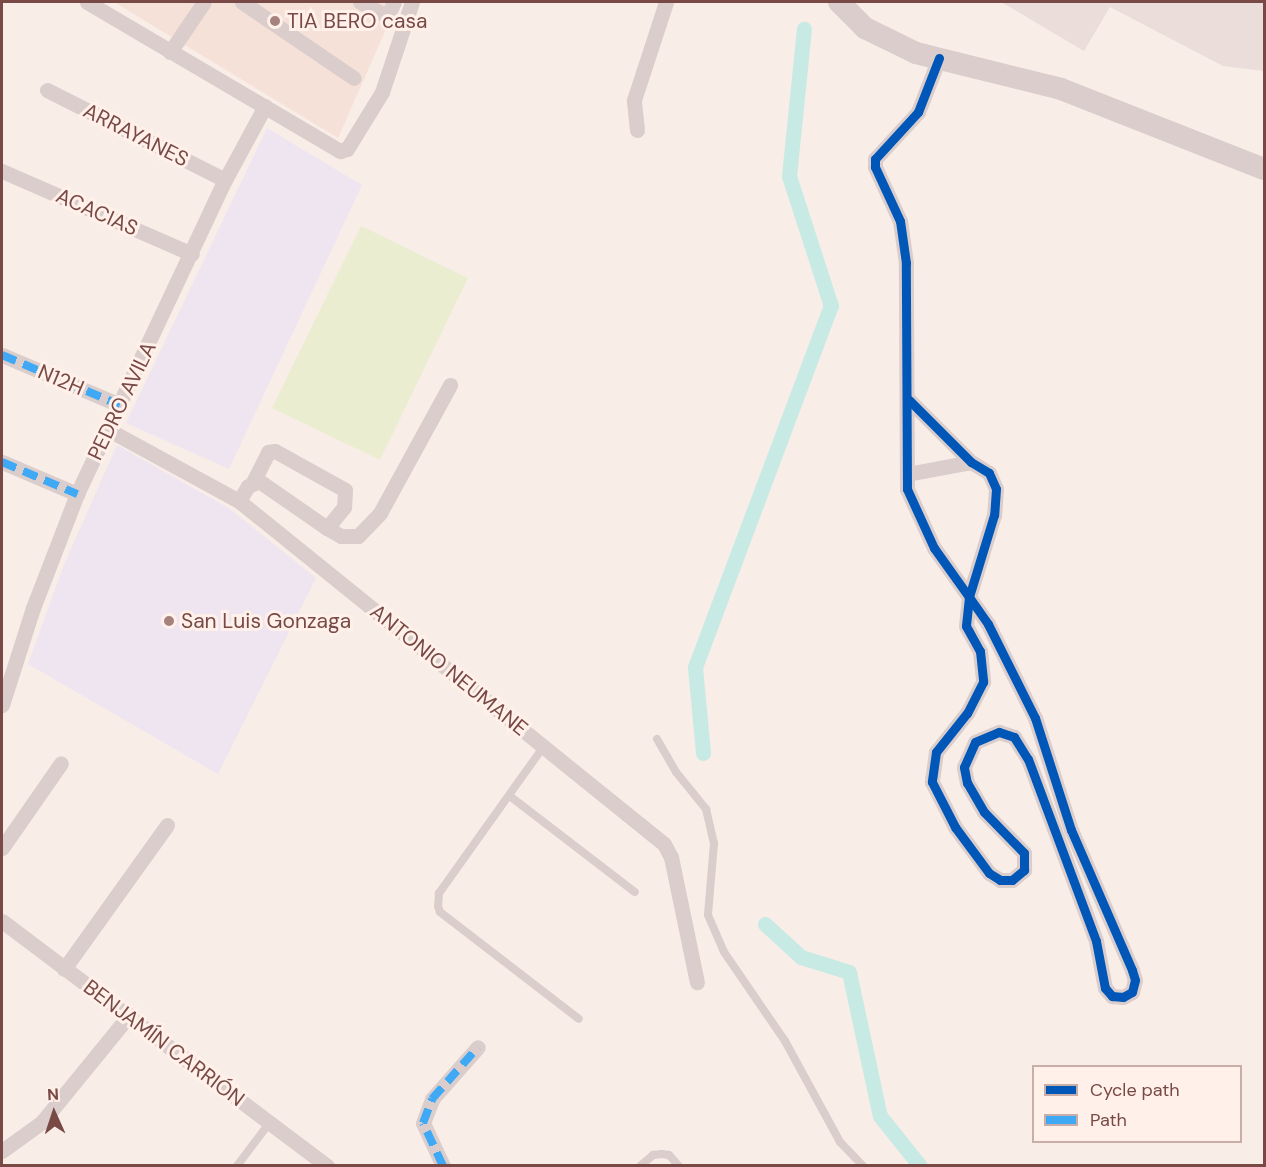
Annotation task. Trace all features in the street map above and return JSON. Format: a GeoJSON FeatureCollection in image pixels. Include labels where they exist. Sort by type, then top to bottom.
{"type":"FeatureCollection","features":[{"type":"Feature","properties":{"kind":"main road"},"geometry":{"type":"LineString","coordinates":[[839,2],[865,28],[916,53],[1061,89],[1264,169]]}},
{"type":"Feature","properties":{"kind":"street"},"geometry":{"type":"LineString","coordinates":[[87,2],[340,151],[347,149],[382,92],[412,2]]}},
{"type":"Feature","properties":{"kind":"street"},"geometry":{"type":"LineString","coordinates":[[170,52],[204,2]]}},
{"type":"Feature","properties":{"kind":"street"},"geometry":{"type":"LineString","coordinates":[[242,2],[354,78]]}},
{"type":"Feature","properties":{"kind":"street"},"geometry":{"type":"LineString","coordinates":[[360,2],[383,14],[389,13],[394,2]]}},
{"type":"Feature","properties":{"kind":"street"},"geometry":{"type":"LineString","coordinates":[[637,130],[634,100],[666,2]]}},
{"type":"Feature","properties":{"kind":"street"},"geometry":{"type":"LineString","coordinates":[[909,400],[971,462],[989,473],[996,489],[994,515],[969,597],[966,626],[980,651],[983,682],[967,713],[936,752],[932,782],[955,827],[989,873],[1000,880],[1012,880],[1024,870],[1024,853],[984,812],[967,783],[964,767],[975,742],[999,732],[1014,737],[1028,759],[1096,941],[1105,988],[1112,996],[1122,997],[1132,992],[1135,980],[1124,947],[1071,830],[1035,718],[988,624],[969,597],[934,548],[907,489],[909,400],[906,263],[900,221],[875,167],[875,159],[918,112],[939,58]]}},
{"type":"Feature","properties":{"kind":"street","name":"ARRAYANES"},"geometry":{"type":"LineString","coordinates":[[47,90],[225,180]]}},
{"type":"Feature","properties":{"kind":"street","name":"PEDRO AVILA"},"geometry":{"type":"LineString","coordinates":[[2,705],[33,608],[77,494],[225,180],[265,106]]}},
{"type":"Feature","properties":{"kind":"street","name":"ACACIAS"},"geometry":{"type":"LineString","coordinates":[[2,171],[192,254]]}},
{"type":"Feature","properties":{"kind":"street","name":"N12H"},"geometry":{"type":"LineString","coordinates":[[2,355],[120,405]]}},
{"type":"Feature","properties":{"kind":"street"},"geometry":{"type":"LineString","coordinates":[[253,482],[259,481],[341,536],[358,536],[370,526],[450,385]]}},
{"type":"Feature","properties":{"kind":"street","name":"ANTONIO NEUMANE"},"geometry":{"type":"LineString","coordinates":[[107,429],[239,501],[664,844],[671,857],[697,982]]}},
{"type":"Feature","properties":{"kind":"street"},"geometry":{"type":"LineString","coordinates":[[239,501],[253,482],[268,452],[276,451],[345,490],[344,507],[327,528]]}},
{"type":"Feature","properties":{"kind":"street"},"geometry":{"type":"LineString","coordinates":[[2,462],[77,494]]}},
{"type":"Feature","properties":{"kind":"street"},"geometry":{"type":"LineString","coordinates":[[907,474],[971,462]]}},
{"type":"Feature","properties":{"kind":"street"},"geometry":{"type":"LineString","coordinates":[[2,848],[61,763]]}},
{"type":"Feature","properties":{"kind":"street"},"geometry":{"type":"LineString","coordinates":[[64,969],[167,825]]}},
{"type":"Feature","properties":{"kind":"street","name":"BENJAMÍN CARRIÓN"},"geometry":{"type":"LineString","coordinates":[[4,929],[130,1014],[327,1166]]}},
{"type":"Feature","properties":{"kind":"street"},"geometry":{"type":"LineString","coordinates":[[2,1151],[42,1122],[130,1014]]}},
{"type":"Feature","properties":{"kind":"street"},"geometry":{"type":"LineString","coordinates":[[443,1166],[423,1123],[432,1099],[478,1047]]}},
{"type":"Feature","properties":{"kind":"lane"},"geometry":{"type":"LineString","coordinates":[[657,739],[676,772],[706,809],[714,843],[708,915],[724,952],[785,1041],[840,1142],[863,1166]]}},
{"type":"Feature","properties":{"kind":"lane"},"geometry":{"type":"LineString","coordinates":[[544,746],[511,797],[439,893],[438,906],[440,912],[579,1019]]}},
{"type":"Feature","properties":{"kind":"lane"},"geometry":{"type":"LineString","coordinates":[[511,797],[635,892]]}},
{"type":"Feature","properties":{"kind":"lane"},"geometry":{"type":"LineString","coordinates":[[237,1166],[270,1122]]}},
{"type":"Feature","properties":{"kind":"lane"},"geometry":{"type":"LineString","coordinates":[[640,1166],[653,1155],[662,1154],[669,1155],[679,1166]]}},
{"type":"Feature","properties":{"kind":"shaded area"},"geometry":{"type":"Polygon","coordinates":[[[114,2],[398,2],[338,138],[114,2]]]}},
{"type":"Feature","properties":{"kind":"shaded area"},"geometry":{"type":"Polygon","coordinates":[[[1001,2],[1264,2],[1264,71],[1223,66],[1110,7],[1084,51],[1001,2]]]}},
{"type":"Feature","properties":{"kind":"shaded area"},"geometry":{"type":"Polygon","coordinates":[[[267,128],[362,185],[229,469],[126,423],[267,128]]]}},
{"type":"Feature","properties":{"kind":"shaded area","name":"San Luis Gonzaga"},"geometry":{"type":"Polygon","coordinates":[[[117,445],[230,509],[316,578],[218,774],[28,664],[63,567],[117,445]]]}},
{"type":"Feature","properties":{"kind":"green space"},"geometry":{"type":"Polygon","coordinates":[[[361,226],[468,278],[380,460],[272,408],[361,226]]]}},
{"type":"Feature","properties":{"kind":"waterway"},"geometry":{"type":"LineString","coordinates":[[703,753],[695,667],[831,306],[789,176],[804,29]]}},
{"type":"Feature","properties":{"kind":"waterway"},"geometry":{"type":"LineString","coordinates":[[765,924],[801,957],[849,972],[880,1116],[920,1166]]}},
{"type":"Feature","properties":{"kind":"marked path"},"geometry":{"type":"LineString","coordinates":[[2,355],[120,405]]}},
{"type":"Feature","properties":{"kind":"marked path"},"geometry":{"type":"LineString","coordinates":[[2,462],[77,494]]}},
{"type":"Feature","properties":{"kind":"marked path"},"geometry":{"type":"LineString","coordinates":[[443,1166],[423,1123],[432,1099],[478,1047]]}},
{"type":"Feature","properties":{"kind":"cycle path"},"geometry":{"type":"LineString","coordinates":[[909,400],[971,462],[989,473],[996,489],[994,515],[969,597],[966,626],[980,651],[983,682],[967,713],[936,752],[932,782],[955,827],[989,873],[1000,880],[1012,880],[1024,870],[1024,853],[984,812],[967,783],[964,767],[975,742],[999,732],[1014,737],[1028,759],[1096,941],[1105,988],[1112,996],[1123,997],[1132,992],[1135,980],[1132,970],[1071,830],[1035,718],[988,624],[969,597],[934,548],[907,489],[906,263],[900,221],[875,167],[875,159],[918,112],[939,58]]}},
{"type":"Feature","properties":{"kind":"place","name":"TIA BERO casa"},"geometry":{"type":"Point","coordinates":[275,21]}},
{"type":"Feature","properties":{"kind":"place","name":"San Luis Gonzaga"},"geometry":{"type":"Point","coordinates":[169,621]}}]}
